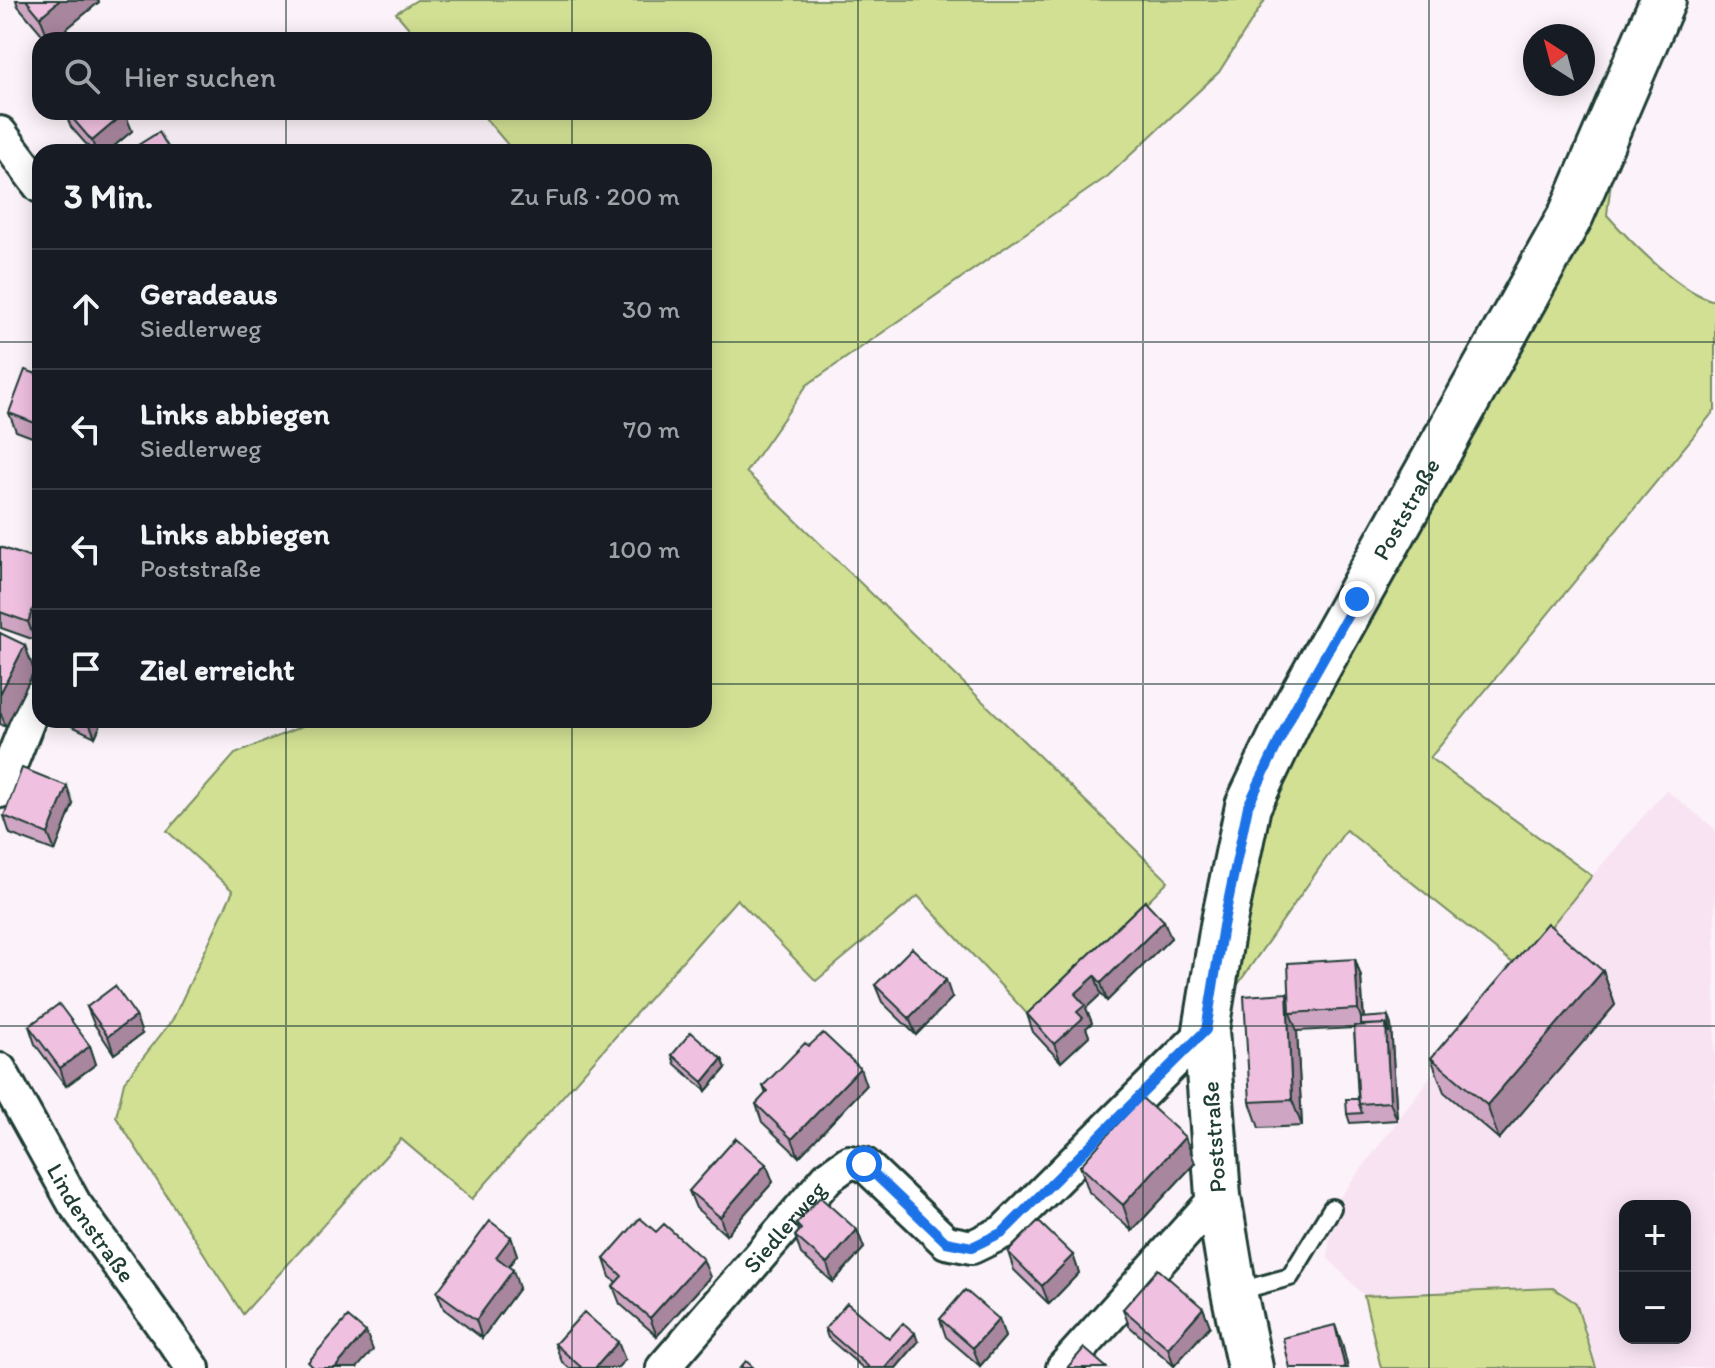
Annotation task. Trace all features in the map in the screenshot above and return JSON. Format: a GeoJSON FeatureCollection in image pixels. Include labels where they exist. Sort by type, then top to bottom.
{"type":"FeatureCollection","features":[{"type":"Feature","properties":{"kind":"street","name":"Poststraße"},"geometry":{"type":"LineString","coordinates":[[1250,1368],[1218,1196],[1206,1030],[1223,926],[1248,806],[1294,710],[1571,215],[1663,0]]}},
{"type":"Feature","properties":{"kind":"street"},"geometry":{"type":"LineString","coordinates":[[0,133],[32,175]]}},
{"type":"Feature","properties":{"kind":"street"},"geometry":{"type":"LineString","coordinates":[[0,791],[32,710]]}},
{"type":"Feature","properties":{"kind":"street","name":"Siedlerweg"},"geometry":{"type":"LineString","coordinates":[[663,1368],[828,1177],[849,1162],[864,1164],[946,1242],[972,1247],[1003,1232],[1206,1030]]}},
{"type":"Feature","properties":{"kind":"street","name":"Lindenstraße"},"geometry":{"type":"LineString","coordinates":[[0,1070],[74,1203],[193,1368]]}},
{"type":"Feature","properties":{"kind":"street"},"geometry":{"type":"LineString","coordinates":[[1063,1368],[1218,1196]]}},
{"type":"Feature","properties":{"kind":"lane"},"geometry":{"type":"LineString","coordinates":[[1234,1292],[1290,1277],[1332,1208]]}},
{"type":"Feature","properties":{"kind":"shaded area"},"geometry":{"type":"Polygon","coordinates":[[[1666,790],[1715,829],[1715,1368],[1596,1368],[1576,1303],[1553,1288],[1364,1296],[1328,1258],[1332,1208],[1440,1064],[1666,790]]]}},
{"type":"Feature","properties":{"kind":"green space"},"geometry":{"type":"Polygon","coordinates":[[[417,0],[1265,0],[1219,72],[1108,176],[807,385],[746,472],[1168,881],[1030,1017],[918,896],[816,981],[737,899],[472,1199],[401,1139],[243,1314],[116,1117],[124,1082],[173,1019],[233,891],[167,831],[235,754],[298,728],[712,728],[712,144],[507,144],[487,120],[712,120],[712,32],[412,32],[396,13],[417,0]]]}},
{"type":"Feature","properties":{"kind":"green space"},"geometry":{"type":"Polygon","coordinates":[[[1621,97],[1607,215],[1642,252],[1672,277],[1701,296],[1715,301],[1715,410],[1430,758],[1592,876],[1518,967],[1346,830],[1206,1030],[1248,806],[1621,97]]]}},
{"type":"Feature","properties":{"kind":"green space"},"geometry":{"type":"Polygon","coordinates":[[[1553,1288],[1576,1303],[1596,1368],[1381,1368],[1364,1296],[1553,1288]]]}},
{"type":"Feature","properties":{"kind":"building"},"geometry":{"type":"Polygon","coordinates":[[[26,0],[60,0],[40,17],[26,0]]]}},
{"type":"Feature","properties":{"kind":"building"},"geometry":{"type":"Polygon","coordinates":[[[74,120],[117,120],[92,141],[74,120]]]}},
{"type":"Feature","properties":{"kind":"building"},"geometry":{"type":"Polygon","coordinates":[[[159,132],[166,144],[140,144],[159,132]]]}},
{"type":"Feature","properties":{"kind":"building"},"geometry":{"type":"Polygon","coordinates":[[[25,370],[32,372],[32,422],[9,413],[25,370]]]}},
{"type":"Feature","properties":{"kind":"building"},"geometry":{"type":"Polygon","coordinates":[[[0,547],[32,556],[32,611],[28,622],[0,612],[0,547]]]}},
{"type":"Feature","properties":{"kind":"building"},"geometry":{"type":"Polygon","coordinates":[[[0,633],[25,645],[0,694],[0,633]]]}},
{"type":"Feature","properties":{"kind":"building"},"geometry":{"type":"Polygon","coordinates":[[[22,768],[67,786],[48,834],[4,816],[22,768]]]}},
{"type":"Feature","properties":{"kind":"building"},"geometry":{"type":"Polygon","coordinates":[[[1145,901],[1164,921],[1101,983],[1095,976],[1075,994],[1085,1005],[1077,1012],[1083,1018],[1054,1044],[1027,1014],[1145,901]]]}},
{"type":"Feature","properties":{"kind":"building"},"geometry":{"type":"Polygon","coordinates":[[[1547,923],[1603,971],[1487,1105],[1431,1058],[1547,923]]]}},
{"type":"Feature","properties":{"kind":"building"},"geometry":{"type":"Polygon","coordinates":[[[912,948],[946,980],[909,1018],[875,985],[912,948]]]}},
{"type":"Feature","properties":{"kind":"building"},"geometry":{"type":"Polygon","coordinates":[[[1355,959],[1358,1009],[1290,1013],[1288,963],[1355,959]]]}},
{"type":"Feature","properties":{"kind":"building"},"geometry":{"type":"Polygon","coordinates":[[[115,986],[136,1016],[108,1036],[87,1007],[115,986]]]}},
{"type":"Feature","properties":{"kind":"building"},"geometry":{"type":"Polygon","coordinates":[[[1287,993],[1292,1100],[1250,1102],[1244,996],[1287,993]]]}},
{"type":"Feature","properties":{"kind":"building"},"geometry":{"type":"Polygon","coordinates":[[[59,1004],[90,1046],[60,1068],[29,1026],[59,1004]]]}},
{"type":"Feature","properties":{"kind":"building"},"geometry":{"type":"Polygon","coordinates":[[[1388,1016],[1389,1033],[1386,1024],[1361,1025],[1361,1018],[1388,1016]]]}},
{"type":"Feature","properties":{"kind":"building"},"geometry":{"type":"Polygon","coordinates":[[[1386,1024],[1390,1102],[1359,1104],[1354,1026],[1386,1024]]]}},
{"type":"Feature","properties":{"kind":"building"},"geometry":{"type":"Polygon","coordinates":[[[691,1032],[722,1059],[703,1082],[672,1055],[691,1032]]]}},
{"type":"Feature","properties":{"kind":"building"},"geometry":{"type":"Polygon","coordinates":[[[823,1033],[860,1068],[792,1139],[756,1104],[768,1091],[763,1086],[805,1043],[809,1046],[823,1033]]]}},
{"type":"Feature","properties":{"kind":"building"},"geometry":{"type":"Polygon","coordinates":[[[1141,1097],[1185,1137],[1123,1205],[1080,1166],[1141,1097]]]}},
{"type":"Feature","properties":{"kind":"building"},"geometry":{"type":"Polygon","coordinates":[[[1346,1099],[1358,1099],[1362,1113],[1347,1114],[1346,1099]]]}},
{"type":"Feature","properties":{"kind":"building"},"geometry":{"type":"Polygon","coordinates":[[[736,1138],[766,1164],[720,1217],[689,1191],[736,1138]]]}},
{"type":"Feature","properties":{"kind":"building"},"geometry":{"type":"Polygon","coordinates":[[[820,1197],[857,1230],[827,1264],[795,1236],[801,1229],[796,1224],[820,1197]]]}},
{"type":"Feature","properties":{"kind":"building"},"geometry":{"type":"Polygon","coordinates":[[[640,1218],[656,1232],[664,1224],[703,1259],[650,1318],[613,1286],[622,1276],[604,1259],[640,1218]]]}},
{"type":"Feature","properties":{"kind":"building"},"geometry":{"type":"Polygon","coordinates":[[[490,1221],[511,1237],[496,1257],[513,1270],[476,1320],[437,1292],[490,1221]]]}},
{"type":"Feature","properties":{"kind":"building"},"geometry":{"type":"Polygon","coordinates":[[[1038,1221],[1073,1255],[1042,1286],[1008,1252],[1038,1221]]]}},
{"type":"Feature","properties":{"kind":"building"},"geometry":{"type":"Polygon","coordinates":[[[1158,1269],[1203,1308],[1168,1348],[1123,1309],[1158,1269]]]}},
{"type":"Feature","properties":{"kind":"building"},"geometry":{"type":"Polygon","coordinates":[[[965,1290],[999,1319],[973,1348],[940,1319],[965,1290]]]}},
{"type":"Feature","properties":{"kind":"building"},"geometry":{"type":"Polygon","coordinates":[[[847,1303],[889,1339],[903,1323],[915,1333],[885,1368],[870,1368],[825,1329],[847,1303]]]}},
{"type":"Feature","properties":{"kind":"building"},"geometry":{"type":"Polygon","coordinates":[[[584,1312],[618,1342],[595,1368],[582,1368],[555,1344],[584,1312]]]}},
{"type":"Feature","properties":{"kind":"building"},"geometry":{"type":"Polygon","coordinates":[[[348,1317],[366,1332],[335,1368],[314,1368],[308,1362],[348,1317]]]}},
{"type":"Feature","properties":{"kind":"building"},"geometry":{"type":"Polygon","coordinates":[[[1335,1325],[1345,1368],[1290,1368],[1283,1338],[1335,1325]]]}},
{"type":"Feature","properties":{"kind":"building"},"geometry":{"type":"Polygon","coordinates":[[[1084,1348],[1107,1368],[1067,1368],[1084,1348]]]}},
{"type":"Feature","properties":{"kind":"building"},"geometry":{"type":"Polygon","coordinates":[[[746,1361],[754,1368],[740,1368],[746,1361]]]}},
{"type":"Feature","properties":{"kind":"route"},"geometry":{"type":"LineString","coordinates":[[864,1164],[946,1242],[972,1247],[1003,1232],[1206,1030],[1223,926],[1248,806],[1294,710],[1357,599]]}}]}
